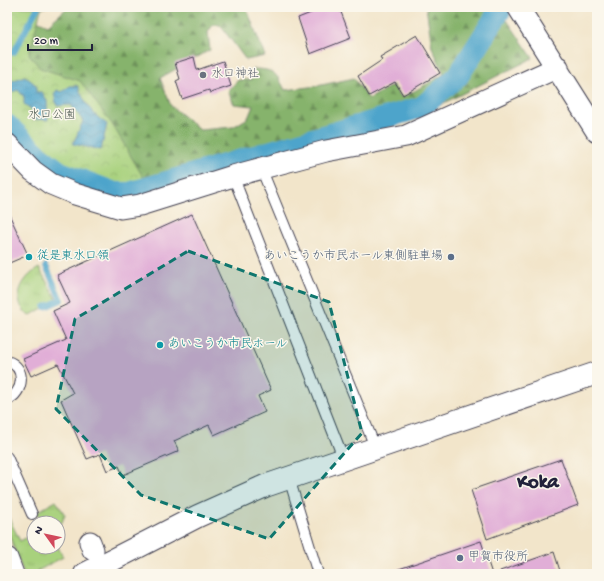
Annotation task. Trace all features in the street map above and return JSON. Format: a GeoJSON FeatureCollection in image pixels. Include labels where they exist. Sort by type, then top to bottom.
{"type":"FeatureCollection","features":[{"type":"Feature","properties":{"kind":"street"},"geometry":{"type":"LineString","coordinates":[[519,7],[558,67],[597,132]]}},
{"type":"Feature","properties":{"kind":"street"},"geometry":{"type":"LineString","coordinates":[[7,144],[33,171],[51,184],[75,194],[121,208],[140,206],[261,168],[326,151],[406,136],[558,67]]}},
{"type":"Feature","properties":{"kind":"street"},"geometry":{"type":"LineString","coordinates":[[85,574],[205,513],[265,486],[597,373]]}},
{"type":"Feature","properties":{"kind":"street"},"geometry":{"type":"LineString","coordinates":[[7,558],[13,574]]}},
{"type":"Feature","properties":{"kind":"lane"},"geometry":{"type":"LineString","coordinates":[[261,168],[376,449]]}},
{"type":"Feature","properties":{"kind":"lane"},"geometry":{"type":"LineString","coordinates":[[233,176],[344,460]]}},
{"type":"Feature","properties":{"kind":"lane"},"geometry":{"type":"LineString","coordinates":[[7,361],[15,365],[19,371],[21,384],[14,397],[7,400]]}},
{"type":"Feature","properties":{"kind":"lane"},"geometry":{"type":"LineString","coordinates":[[7,457],[32,514]]}},
{"type":"Feature","properties":{"kind":"lane"},"geometry":{"type":"LineString","coordinates":[[289,478],[318,574]]}},
{"type":"Feature","properties":{"kind":"highlighted area"},"geometry":{"type":"Polygon","coordinates":[[[188,251],[329,302],[362,433],[269,539],[141,495],[56,409],[75,319],[188,251]]]}},
{"type":"Feature","properties":{"kind":"green space"},"geometry":{"type":"Polygon","coordinates":[[[7,7],[48,25],[68,7],[246,7],[265,56],[246,60],[220,25],[213,25],[208,32],[210,50],[160,78],[171,106],[200,130],[233,127],[248,118],[253,106],[234,104],[228,91],[238,80],[251,80],[253,69],[270,71],[276,75],[285,90],[317,86],[354,78],[369,99],[393,85],[402,98],[444,74],[432,47],[426,7],[498,7],[533,58],[432,109],[174,188],[116,199],[52,172],[7,132],[7,7]]]}},
{"type":"Feature","properties":{"kind":"green space","name":"水口公園"},"geometry":{"type":"Polygon","coordinates":[[[7,7],[46,7],[41,9],[29,54],[40,68],[80,81],[112,124],[146,182],[108,189],[58,171],[7,136],[7,7]]]}},
{"type":"Feature","properties":{"kind":"green space"},"geometry":{"type":"Polygon","coordinates":[[[39,268],[57,300],[29,316],[23,310],[20,303],[20,290],[27,277],[39,268]]]}},
{"type":"Feature","properties":{"kind":"green space"},"geometry":{"type":"Polygon","coordinates":[[[7,369],[12,374],[13,383],[7,391],[7,369]]]}},
{"type":"Feature","properties":{"kind":"green space"},"geometry":{"type":"Polygon","coordinates":[[[56,501],[65,515],[39,515],[37,512],[56,501]]]}},
{"type":"Feature","properties":{"kind":"green space"},"geometry":{"type":"Polygon","coordinates":[[[7,514],[20,541],[26,538],[26,555],[62,555],[63,557],[32,574],[24,574],[7,529],[7,514]]]}},
{"type":"Feature","properties":{"kind":"water"},"geometry":{"type":"Polygon","coordinates":[[[25,76],[36,85],[36,92],[42,92],[47,101],[48,120],[34,119],[34,111],[24,104],[24,97],[18,90],[7,94],[7,83],[25,76]]]}},
{"type":"Feature","properties":{"kind":"water"},"geometry":{"type":"Polygon","coordinates":[[[70,86],[78,86],[89,108],[97,117],[107,124],[101,150],[73,144],[83,121],[71,105],[57,106],[54,94],[57,90],[62,92],[70,86]]]}},
{"type":"Feature","properties":{"kind":"building"},"geometry":{"type":"Polygon","coordinates":[[[326,7],[339,7],[351,38],[310,54],[298,18],[326,7]]]}},
{"type":"Feature","properties":{"kind":"building"},"geometry":{"type":"Polygon","coordinates":[[[417,35],[440,73],[403,95],[395,82],[369,96],[358,76],[382,60],[380,57],[417,35]]]}},
{"type":"Feature","properties":{"kind":"building","name":"水口神社"},"geometry":{"type":"Polygon","coordinates":[[[194,57],[197,70],[223,61],[231,86],[210,93],[209,90],[182,99],[176,81],[180,79],[175,63],[194,57]]]}},
{"type":"Feature","properties":{"kind":"building"},"geometry":{"type":"Polygon","coordinates":[[[7,210],[28,255],[7,264],[7,210]]]}},
{"type":"Feature","properties":{"kind":"building","name":"あいこうか市民ホール"},"geometry":{"type":"Polygon","coordinates":[[[192,214],[271,390],[258,396],[265,412],[214,435],[209,425],[174,441],[179,451],[123,475],[119,466],[107,471],[100,454],[87,459],[61,400],[73,393],[58,364],[31,376],[23,359],[66,340],[53,311],[70,303],[57,275],[192,214]]]}},
{"type":"Feature","properties":{"kind":"building"},"geometry":{"type":"Polygon","coordinates":[[[561,459],[578,505],[487,539],[471,490],[561,459]]]}},
{"type":"Feature","properties":{"kind":"building","name":"甲賀市役所"},"geometry":{"type":"Polygon","coordinates":[[[481,541],[492,574],[394,574],[393,571],[481,541]]]}},
{"type":"Feature","properties":{"kind":"building","name":"甲賀市役所"},"geometry":{"type":"Polygon","coordinates":[[[554,552],[561,574],[500,574],[500,571],[554,552]]]}},
{"type":"Feature","properties":{"kind":"waterway"},"geometry":{"type":"LineString","coordinates":[[7,54],[14,52],[38,7]]}},
{"type":"Feature","properties":{"kind":"waterway"},"geometry":{"type":"LineString","coordinates":[[7,125],[39,156],[60,172],[115,193],[129,193],[422,107],[458,76],[502,7]]}},
{"type":"Feature","properties":{"kind":"waterway"},"geometry":{"type":"LineString","coordinates":[[487,19],[490,24]]}},
{"type":"Feature","properties":{"kind":"waterway"},"geometry":{"type":"LineString","coordinates":[[45,307],[61,300],[46,266]]}},
{"type":"Feature","properties":{"kind":"place","name":"水口神社"},"geometry":{"type":"Point","coordinates":[203,75]}},
{"type":"Feature","properties":{"kind":"place","name":"従是東水口領"},"geometry":{"type":"Point","coordinates":[29,257]}},
{"type":"Feature","properties":{"kind":"place","name":"あいこうか市民ホール東側駐車場"},"geometry":{"type":"Point","coordinates":[451,257]}},
{"type":"Feature","properties":{"kind":"place","name":"あいこうか市民ホール"},"geometry":{"type":"Point","coordinates":[160,345]}},
{"type":"Feature","properties":{"kind":"place","name":"甲賀市役所"},"geometry":{"type":"Point","coordinates":[460,558]}},
{"type":"Feature","properties":{"kind":"district","name":"Koka"},"geometry":{"type":"Point","coordinates":[538,483]}}]}
